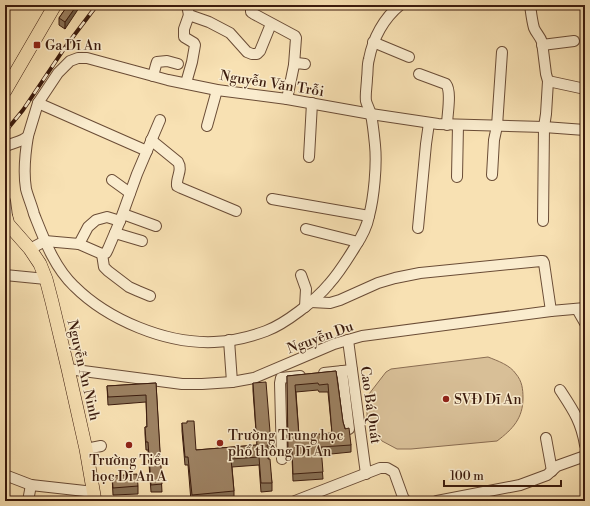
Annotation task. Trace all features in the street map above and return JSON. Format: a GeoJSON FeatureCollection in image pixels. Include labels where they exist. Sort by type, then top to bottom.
{"type":"FeatureCollection","features":[{"type":"Feature","properties":{"kind":"main road"},"geometry":{"type":"LineString","coordinates":[[5,91],[55,5]]}},
{"type":"Feature","properties":{"kind":"main road","name":"Nguyễn An Ninh"},"geometry":{"type":"LineString","coordinates":[[6,221],[30,249],[40,264],[46,279],[68,368],[95,497]]}},
{"type":"Feature","properties":{"kind":"street"},"geometry":{"type":"LineString","coordinates":[[186,5],[189,15],[184,29],[184,37],[195,45],[186,83]]}},
{"type":"Feature","properties":{"kind":"street","name":"Nguyễn Văn Trỗi"},"geometry":{"type":"LineString","coordinates":[[400,5],[383,24],[374,42],[368,60],[366,100],[371,114],[375,146],[373,194],[369,216],[364,231],[358,242],[329,285],[308,304],[288,319],[267,331],[240,339],[214,342],[174,339],[133,326],[114,316],[92,302],[74,286],[59,269],[45,241],[26,189],[24,161],[28,136],[38,104],[58,73],[70,61],[78,58],[87,58],[153,76],[217,90],[287,99],[371,114],[428,123],[447,125],[585,127]]}},
{"type":"Feature","properties":{"kind":"street"},"geometry":{"type":"LineString","coordinates":[[530,5],[536,34],[540,37],[542,45],[548,81],[544,127],[543,221]]}},
{"type":"Feature","properties":{"kind":"street"},"geometry":{"type":"LineString","coordinates":[[251,6],[251,12],[295,36],[296,38],[294,65],[287,99]]}},
{"type":"Feature","properties":{"kind":"street"},"geometry":{"type":"LineString","coordinates":[[189,15],[209,22],[230,33],[248,52],[252,54],[257,54],[260,51],[271,24]]}},
{"type":"Feature","properties":{"kind":"street"},"geometry":{"type":"LineString","coordinates":[[542,45],[574,41]]}},
{"type":"Feature","properties":{"kind":"street"},"geometry":{"type":"LineString","coordinates":[[374,42],[409,56]]}},
{"type":"Feature","properties":{"kind":"street"},"geometry":{"type":"LineString","coordinates":[[492,175],[502,52]]}},
{"type":"Feature","properties":{"kind":"street"},"geometry":{"type":"LineString","coordinates":[[153,76],[158,62],[167,61],[178,64]]}},
{"type":"Feature","properties":{"kind":"street"},"geometry":{"type":"LineString","coordinates":[[294,65],[297,63],[305,64]]}},
{"type":"Feature","properties":{"kind":"street"},"geometry":{"type":"LineString","coordinates":[[419,74],[448,86],[449,94],[447,125]]}},
{"type":"Feature","properties":{"kind":"street"},"geometry":{"type":"LineString","coordinates":[[548,81],[585,89]]}},
{"type":"Feature","properties":{"kind":"street"},"geometry":{"type":"LineString","coordinates":[[207,126],[217,90]]}},
{"type":"Feature","properties":{"kind":"street"},"geometry":{"type":"LineString","coordinates":[[309,157],[312,103]]}},
{"type":"Feature","properties":{"kind":"street"},"geometry":{"type":"LineString","coordinates":[[38,104],[147,151]]}},
{"type":"Feature","properties":{"kind":"street"},"geometry":{"type":"LineString","coordinates":[[102,254],[106,253],[108,250],[137,174],[160,120]]}},
{"type":"Feature","properties":{"kind":"street"},"geometry":{"type":"LineString","coordinates":[[418,228],[428,123]]}},
{"type":"Feature","properties":{"kind":"street"},"geometry":{"type":"LineString","coordinates":[[457,177],[458,125]]}},
{"type":"Feature","properties":{"kind":"street"},"geometry":{"type":"LineString","coordinates":[[5,147],[24,140],[28,136]]}},
{"type":"Feature","properties":{"kind":"street"},"geometry":{"type":"LineString","coordinates":[[151,140],[180,165],[176,180],[177,186],[236,211]]}},
{"type":"Feature","properties":{"kind":"street"},"geometry":{"type":"LineString","coordinates":[[112,180],[130,193]]}},
{"type":"Feature","properties":{"kind":"street"},"geometry":{"type":"LineString","coordinates":[[272,199],[369,216]]}},
{"type":"Feature","properties":{"kind":"street"},"geometry":{"type":"LineString","coordinates":[[5,201],[6,221]]}},
{"type":"Feature","properties":{"kind":"street"},"geometry":{"type":"LineString","coordinates":[[79,244],[88,227],[96,220],[107,217],[121,218],[156,226]]}},
{"type":"Feature","properties":{"kind":"street"},"geometry":{"type":"LineString","coordinates":[[306,229],[358,242]]}},
{"type":"Feature","properties":{"kind":"street"},"geometry":{"type":"LineString","coordinates":[[115,233],[142,241]]}},
{"type":"Feature","properties":{"kind":"street"},"geometry":{"type":"LineString","coordinates":[[30,249],[45,241],[79,244],[102,254]]}},
{"type":"Feature","properties":{"kind":"street"},"geometry":{"type":"LineString","coordinates":[[102,254],[104,267],[108,271],[138,292],[150,296]]}},
{"type":"Feature","properties":{"kind":"street"},"geometry":{"type":"LineString","coordinates":[[302,275],[308,304],[330,303],[378,283],[420,273],[543,261],[550,311]]}},
{"type":"Feature","properties":{"kind":"street"},"geometry":{"type":"LineString","coordinates":[[5,275],[46,279]]}},
{"type":"Feature","properties":{"kind":"street"},"geometry":{"type":"LineString","coordinates":[[581,309],[585,323]]}},
{"type":"Feature","properties":{"kind":"street","name":"Nguyễn Du"},"geometry":{"type":"LineString","coordinates":[[68,368],[182,384],[232,382],[254,378],[334,344],[362,336],[550,311],[581,309]]}},
{"type":"Feature","properties":{"kind":"street"},"geometry":{"type":"LineString","coordinates":[[229,340],[232,382]]}},
{"type":"Feature","properties":{"kind":"street","name":"Cao Bá Quát"},"geometry":{"type":"LineString","coordinates":[[348,340],[347,370],[366,474]]}},
{"type":"Feature","properties":{"kind":"street"},"geometry":{"type":"LineString","coordinates":[[282,459],[281,378],[347,370],[349,429]]}},
{"type":"Feature","properties":{"kind":"street"},"geometry":{"type":"LineString","coordinates":[[560,390],[578,418],[585,445]]}},
{"type":"Feature","properties":{"kind":"street"},"geometry":{"type":"LineString","coordinates":[[546,438],[552,471]]}},
{"type":"Feature","properties":{"kind":"street"},"geometry":{"type":"LineString","coordinates":[[86,449],[101,446]]}},
{"type":"Feature","properties":{"kind":"street"},"geometry":{"type":"LineString","coordinates":[[437,501],[481,497],[543,477],[557,466],[585,456]]}},
{"type":"Feature","properties":{"kind":"street"},"geometry":{"type":"LineString","coordinates":[[295,501],[314,497],[380,468],[387,468],[394,472],[403,497],[406,501]]}},
{"type":"Feature","properties":{"kind":"street"},"geometry":{"type":"LineString","coordinates":[[5,475],[31,484],[95,497]]}},
{"type":"Feature","properties":{"kind":"street"},"geometry":{"type":"LineString","coordinates":[[28,501],[31,484]]}},
{"type":"Feature","properties":{"kind":"shaded area","name":"SVĐ Dĩ An"},"geometry":{"type":"Polygon","coordinates":[[[488,357],[510,368],[520,379],[523,391],[523,405],[519,417],[508,432],[497,441],[397,449],[382,441],[372,430],[367,416],[369,394],[386,372],[391,369],[488,357]]]}},
{"type":"Feature","properties":{"kind":"building"},"geometry":{"type":"Polygon","coordinates":[[[68,5],[77,5],[65,22],[59,18],[68,5]]]}},
{"type":"Feature","properties":{"kind":"building"},"geometry":{"type":"Polygon","coordinates":[[[336,371],[343,422],[345,429],[349,428],[351,445],[321,447],[323,472],[293,474],[292,449],[288,450],[287,376],[336,371]],[[318,383],[295,385],[299,436],[332,433],[328,384],[319,385],[318,383]]]}},
{"type":"Feature","properties":{"kind":"building"},"geometry":{"type":"Polygon","coordinates":[[[266,382],[271,444],[267,445],[272,483],[261,483],[259,457],[231,459],[234,491],[192,495],[188,457],[185,457],[182,423],[194,421],[196,450],[257,445],[253,383],[266,382]]]}},
{"type":"Feature","properties":{"kind":"building"},"geometry":{"type":"Polygon","coordinates":[[[156,383],[162,484],[151,485],[148,442],[146,442],[145,427],[147,427],[146,395],[108,397],[107,386],[156,383]]]}},
{"type":"Feature","properties":{"kind":"building"},"geometry":{"type":"Polygon","coordinates":[[[137,474],[138,486],[113,488],[112,476],[137,474]]]}},
{"type":"Feature","properties":{"kind":"railway"},"geometry":{"type":"LineString","coordinates":[[5,132],[23,110],[66,46],[97,5]]}},
{"type":"Feature","properties":{"kind":"place","name":"Ga Dĩ An"},"geometry":{"type":"Point","coordinates":[37,45]}},
{"type":"Feature","properties":{"kind":"place","name":"SVĐ Dĩ An"},"geometry":{"type":"Point","coordinates":[446,399]}},
{"type":"Feature","properties":{"kind":"place","name":"Trường Trung học phổ thông Dĩ An"},"geometry":{"type":"Point","coordinates":[220,443]}},
{"type":"Feature","properties":{"kind":"place","name":"Trường Tiểu học Dĩ An A"},"geometry":{"type":"Point","coordinates":[129,445]}}]}
